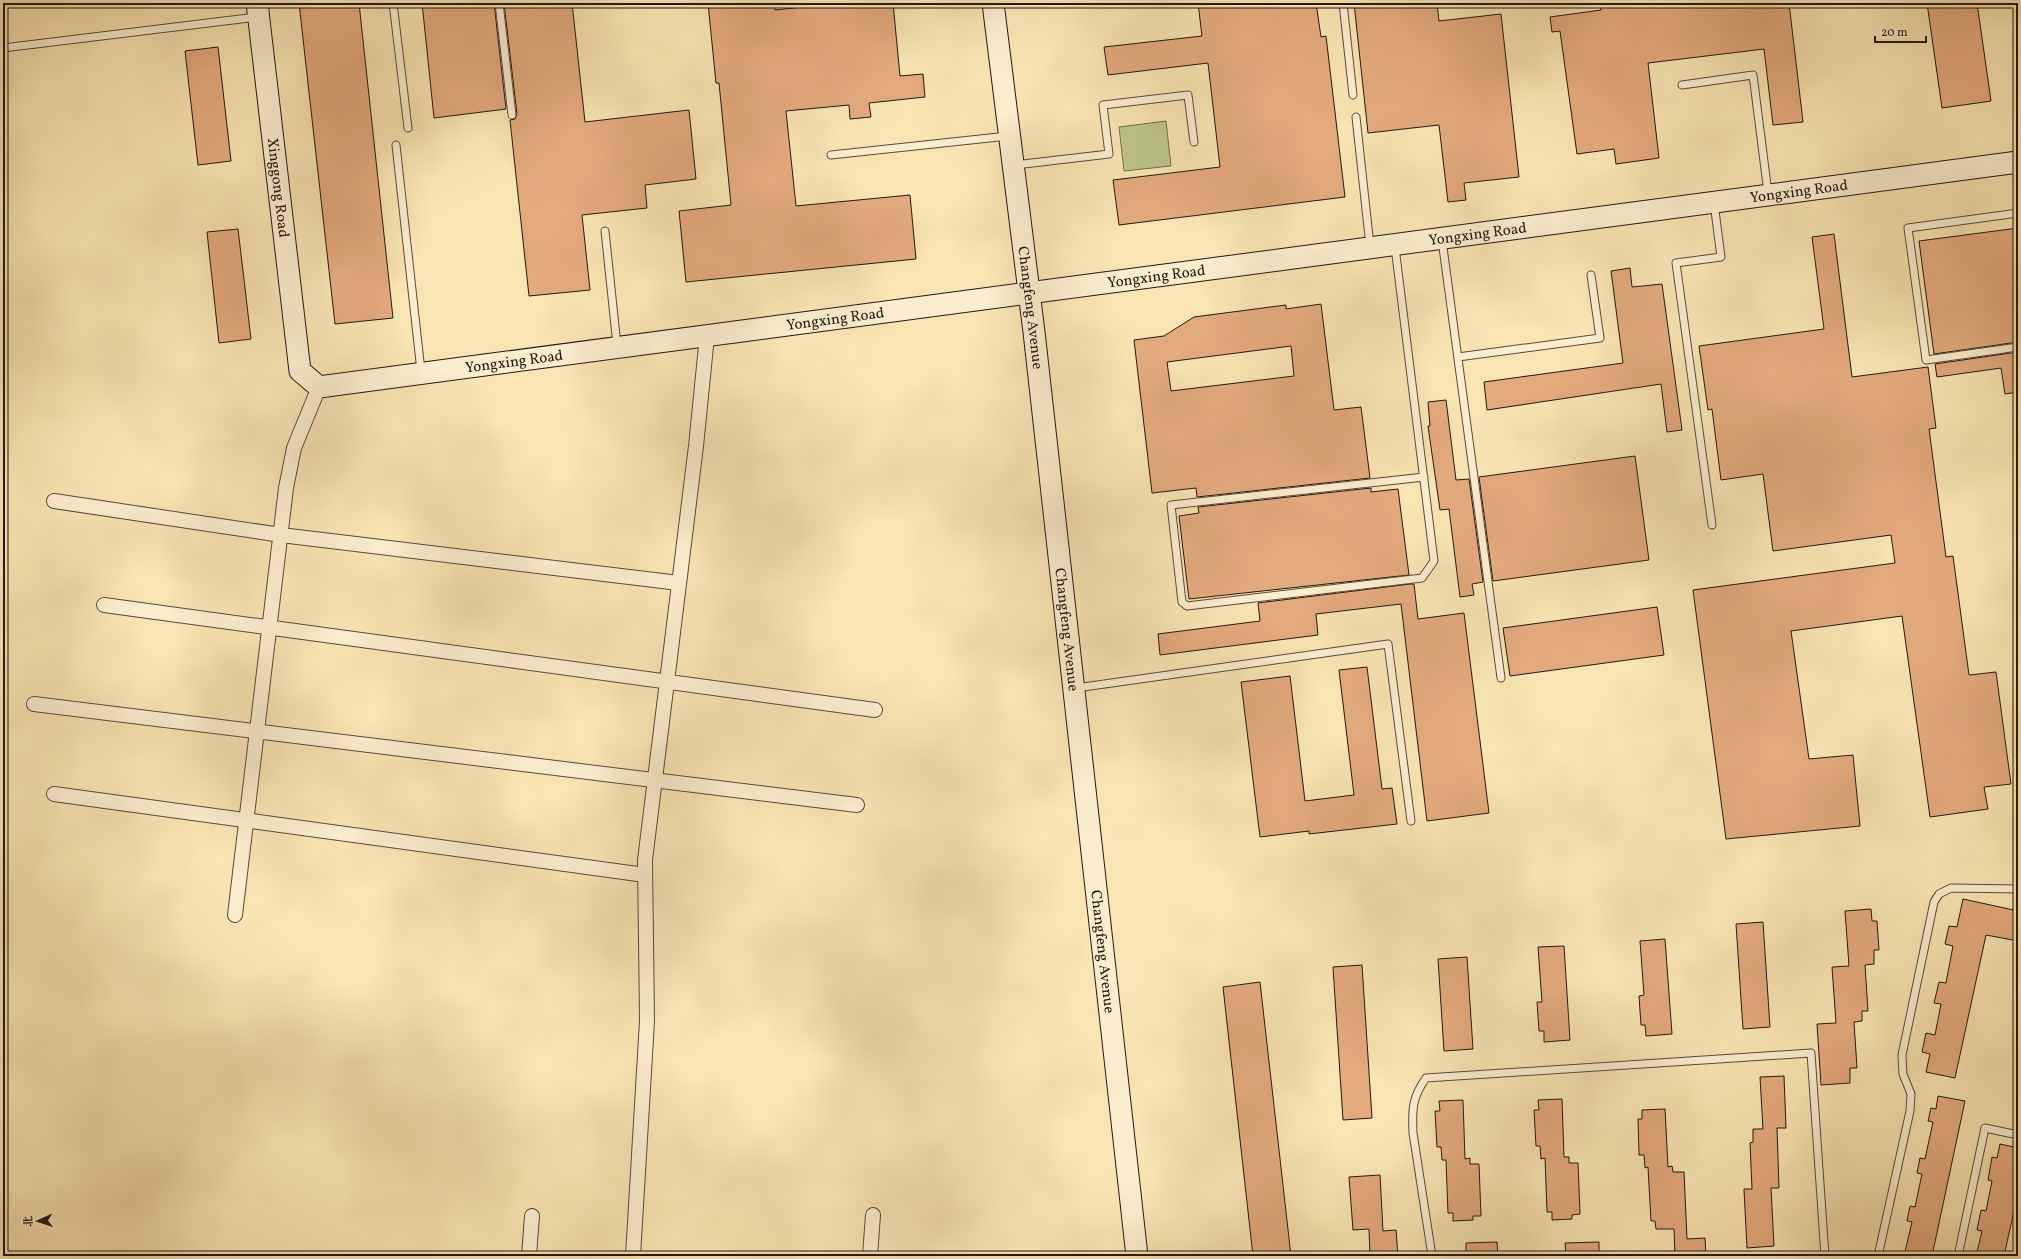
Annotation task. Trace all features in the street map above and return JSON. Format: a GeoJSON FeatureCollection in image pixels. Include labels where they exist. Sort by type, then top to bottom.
{"type":"FeatureCollection","features":[{"type":"Feature","properties":{"kind":"street","name":"Changfeng Avenue"},"geometry":{"type":"LineString","coordinates":[[993,3],[1029,293],[1137,1256]]}},
{"type":"Feature","properties":{"kind":"street","name":"Xinggong Road"},"geometry":{"type":"LineString","coordinates":[[258,10],[300,371],[319,387]]}},
{"type":"Feature","properties":{"kind":"street","name":"Yongxing Road"},"geometry":{"type":"LineString","coordinates":[[319,387],[2018,162]]}},
{"type":"Feature","properties":{"kind":"street"},"geometry":{"type":"LineString","coordinates":[[633,1256],[647,1021],[645,860],[679,583],[707,336]]}},
{"type":"Feature","properties":{"kind":"street"},"geometry":{"type":"LineString","coordinates":[[235,915],[286,488],[294,448],[319,387]]}},
{"type":"Feature","properties":{"kind":"street"},"geometry":{"type":"LineString","coordinates":[[54,501],[281,534],[679,583]]}},
{"type":"Feature","properties":{"kind":"street"},"geometry":{"type":"LineString","coordinates":[[104,605],[875,710]]}},
{"type":"Feature","properties":{"kind":"street"},"geometry":{"type":"LineString","coordinates":[[34,704],[857,805]]}},
{"type":"Feature","properties":{"kind":"street"},"geometry":{"type":"LineString","coordinates":[[54,794],[645,875]]}},
{"type":"Feature","properties":{"kind":"street"},"geometry":{"type":"LineString","coordinates":[[870,1256],[873,1215]]}},
{"type":"Feature","properties":{"kind":"street"},"geometry":{"type":"LineString","coordinates":[[529,1256],[532,1216]]}},
{"type":"Feature","properties":{"kind":"lane"},"geometry":{"type":"LineString","coordinates":[[393,3],[408,128]]}},
{"type":"Feature","properties":{"kind":"lane"},"geometry":{"type":"LineString","coordinates":[[498,3],[512,115]]}},
{"type":"Feature","properties":{"kind":"lane"},"geometry":{"type":"LineString","coordinates":[[1343,3],[1353,94]]}},
{"type":"Feature","properties":{"kind":"lane"},"geometry":{"type":"LineString","coordinates":[[3,48],[258,10]]}},
{"type":"Feature","properties":{"kind":"lane"},"geometry":{"type":"LineString","coordinates":[[1682,84],[1753,75],[1768,195]]}},
{"type":"Feature","properties":{"kind":"lane"},"geometry":{"type":"LineString","coordinates":[[1013,165],[1109,154],[1103,105],[1188,95],[1194,142]]}},
{"type":"Feature","properties":{"kind":"lane"},"geometry":{"type":"LineString","coordinates":[[1356,118],[1371,248]]}},
{"type":"Feature","properties":{"kind":"lane"},"geometry":{"type":"LineString","coordinates":[[832,155],[1010,136]]}},
{"type":"Feature","properties":{"kind":"lane"},"geometry":{"type":"LineString","coordinates":[[396,145],[421,374]]}},
{"type":"Feature","properties":{"kind":"lane"},"geometry":{"type":"LineString","coordinates":[[1712,525],[1676,263],[1721,257],[1714,202]]}},
{"type":"Feature","properties":{"kind":"lane"},"geometry":{"type":"LineString","coordinates":[[2018,213],[1908,228],[1926,360],[2018,347]]}},
{"type":"Feature","properties":{"kind":"lane"},"geometry":{"type":"LineString","coordinates":[[604,231],[617,348]]}},
{"type":"Feature","properties":{"kind":"lane"},"geometry":{"type":"LineString","coordinates":[[1442,238],[1501,678]]}},
{"type":"Feature","properties":{"kind":"lane"},"geometry":{"type":"LineString","coordinates":[[1395,245],[1424,477],[1434,561],[1422,578],[1187,606],[1182,602],[1171,505],[1424,477]]}},
{"type":"Feature","properties":{"kind":"lane"},"geometry":{"type":"LineString","coordinates":[[1458,357],[1600,338],[1592,275]]}},
{"type":"Feature","properties":{"kind":"lane"},"geometry":{"type":"LineString","coordinates":[[1074,688],[1388,644],[1411,821]]}},
{"type":"Feature","properties":{"kind":"lane"},"geometry":{"type":"LineString","coordinates":[[1878,1256],[1910,1111],[1911,1094],[1903,1074],[1902,1055],[1934,902],[1939,894],[1952,888],[2018,889]]}},
{"type":"Feature","properties":{"kind":"lane"},"geometry":{"type":"LineString","coordinates":[[1432,1256],[1413,1133],[1412,1114],[1416,1092],[1426,1078],[1811,1053],[1825,1256]]}},
{"type":"Feature","properties":{"kind":"lane"},"geometry":{"type":"LineString","coordinates":[[1958,1256],[1985,1128],[2018,1135]]}},
{"type":"Feature","properties":{"kind":"green space"},"geometry":{"type":"Polygon","coordinates":[[[1166,121],[1171,166],[1124,171],[1119,127],[1166,121]]]}},
{"type":"Feature","properties":{"kind":"building"},"geometry":{"type":"Polygon","coordinates":[[[299,3],[359,3],[393,318],[335,324],[299,3]]]}},
{"type":"Feature","properties":{"kind":"building"},"geometry":{"type":"Polygon","coordinates":[[[422,3],[494,3],[506,109],[434,118],[422,3]]]}},
{"type":"Feature","properties":{"kind":"building"},"geometry":{"type":"Polygon","coordinates":[[[504,3],[572,3],[585,122],[689,110],[696,179],[645,185],[647,208],[582,215],[590,290],[529,296],[510,120],[515,119],[517,114],[504,3]]]}},
{"type":"Feature","properties":{"kind":"building"},"geometry":{"type":"Polygon","coordinates":[[[708,3],[774,3],[775,10],[842,3],[893,3],[900,76],[923,74],[925,97],[869,103],[871,117],[850,119],[849,105],[786,111],[796,206],[910,195],[916,259],[686,282],[679,211],[731,205],[719,83],[716,83],[708,3]]]}},
{"type":"Feature","properties":{"kind":"building"},"geometry":{"type":"Polygon","coordinates":[[[1198,3],[1316,3],[1321,37],[1326,36],[1345,197],[1119,225],[1113,180],[1220,167],[1208,63],[1108,75],[1104,47],[1202,36],[1198,3]]]}},
{"type":"Feature","properties":{"kind":"building"},"geometry":{"type":"Polygon","coordinates":[[[1354,3],[1437,3],[1439,21],[1501,14],[1519,177],[1464,183],[1466,200],[1448,202],[1439,125],[1368,133],[1354,3]]]}},
{"type":"Feature","properties":{"kind":"building"},"geometry":{"type":"Polygon","coordinates":[[[1600,3],[1789,3],[1803,122],[1773,125],[1764,49],[1648,63],[1659,158],[1616,164],[1614,149],[1577,154],[1560,31],[1552,32],[1550,17],[1601,10],[1600,3]]]}},
{"type":"Feature","properties":{"kind":"building"},"geometry":{"type":"Polygon","coordinates":[[[1927,3],[1977,3],[1991,101],[1942,108],[1927,3]]]}},
{"type":"Feature","properties":{"kind":"building"},"geometry":{"type":"Polygon","coordinates":[[[218,47],[231,161],[198,165],[185,51],[218,47]]]}},
{"type":"Feature","properties":{"kind":"building"},"geometry":{"type":"Polygon","coordinates":[[[2018,228],[2018,342],[1934,354],[1919,241],[2018,228]]]}},
{"type":"Feature","properties":{"kind":"building"},"geometry":{"type":"Polygon","coordinates":[[[238,229],[251,339],[219,343],[207,232],[238,229]]]}},
{"type":"Feature","properties":{"kind":"building"},"geometry":{"type":"Polygon","coordinates":[[[1834,234],[1852,377],[1928,367],[1936,428],[1929,429],[1946,557],[1953,556],[1969,675],[1996,672],[2011,784],[1984,787],[1988,809],[1930,817],[1902,616],[1791,631],[1809,759],[1853,755],[1860,826],[1726,839],[1693,590],[1895,563],[1891,535],[1773,551],[1763,474],[1721,480],[1712,409],[1708,410],[1699,346],[1824,329],[1812,237],[1834,234]]]}},
{"type":"Feature","properties":{"kind":"building"},"geometry":{"type":"Polygon","coordinates":[[[1630,268],[1632,287],[1662,284],[1682,430],[1667,432],[1661,384],[1487,410],[1484,382],[1623,363],[1611,271],[1630,268]]]}},
{"type":"Feature","properties":{"kind":"building"},"geometry":{"type":"Polygon","coordinates":[[[1321,304],[1334,410],[1361,407],[1370,478],[1197,497],[1196,488],[1152,493],[1134,340],[1164,336],[1194,317],[1286,305],[1286,309],[1321,304]],[[1291,346],[1167,362],[1171,391],[1294,376],[1291,346]]]}},
{"type":"Feature","properties":{"kind":"building"},"geometry":{"type":"Polygon","coordinates":[[[2018,352],[2018,392],[2005,394],[2001,368],[1937,377],[1935,364],[2018,352]]]}},
{"type":"Feature","properties":{"kind":"building"},"geometry":{"type":"Polygon","coordinates":[[[1446,400],[1456,480],[1469,479],[1483,582],[1472,584],[1474,595],[1460,597],[1449,509],[1440,510],[1428,426],[1430,426],[1428,402],[1446,400]]]}},
{"type":"Feature","properties":{"kind":"building"},"geometry":{"type":"Polygon","coordinates":[[[1635,456],[1649,560],[1493,581],[1479,477],[1635,456]]]}},
{"type":"Feature","properties":{"kind":"building"},"geometry":{"type":"Polygon","coordinates":[[[1371,488],[1371,492],[1398,489],[1409,575],[1189,599],[1179,516],[1199,513],[1198,507],[1371,488]]]}},
{"type":"Feature","properties":{"kind":"building"},"geometry":{"type":"Polygon","coordinates":[[[1414,584],[1418,619],[1464,613],[1489,813],[1427,821],[1401,604],[1316,614],[1318,635],[1160,655],[1158,634],[1260,621],[1258,603],[1414,584]]]}},
{"type":"Feature","properties":{"kind":"building"},"geometry":{"type":"Polygon","coordinates":[[[1657,607],[1664,655],[1510,676],[1503,628],[1657,607]]]}},
{"type":"Feature","properties":{"kind":"building"},"geometry":{"type":"Polygon","coordinates":[[[1367,667],[1382,789],[1392,788],[1397,824],[1309,834],[1309,831],[1260,837],[1241,682],[1290,676],[1305,801],[1354,795],[1339,670],[1367,667]]]}},
{"type":"Feature","properties":{"kind":"building"},"geometry":{"type":"Polygon","coordinates":[[[1963,899],[2018,911],[2018,941],[1986,935],[1955,1078],[1926,1072],[1930,1054],[1922,1052],[1926,1033],[1935,1035],[1941,1004],[1934,1003],[1939,982],[1946,983],[1953,946],[1945,944],[1949,926],[1957,927],[1963,899]]]}},
{"type":"Feature","properties":{"kind":"building"},"geometry":{"type":"Polygon","coordinates":[[[1871,909],[1872,921],[1877,921],[1879,950],[1874,950],[1874,964],[1865,965],[1868,1011],[1862,1011],[1862,1021],[1854,1022],[1857,1068],[1850,1068],[1850,1083],[1821,1085],[1817,1024],[1836,1023],[1832,967],[1849,966],[1845,911],[1871,909]]]}},
{"type":"Feature","properties":{"kind":"building"},"geometry":{"type":"Polygon","coordinates":[[[1763,922],[1770,1027],[1743,1029],[1736,924],[1763,922]]]}},
{"type":"Feature","properties":{"kind":"building"},"geometry":{"type":"Polygon","coordinates":[[[1665,939],[1672,1034],[1646,1036],[1645,1025],[1641,1025],[1639,996],[1644,995],[1640,941],[1665,939]]]}},
{"type":"Feature","properties":{"kind":"building"},"geometry":{"type":"Polygon","coordinates":[[[1564,946],[1570,1040],[1544,1042],[1544,1031],[1539,1031],[1537,1002],[1542,1002],[1538,947],[1564,946]]]}},
{"type":"Feature","properties":{"kind":"building"},"geometry":{"type":"Polygon","coordinates":[[[1467,957],[1473,1049],[1444,1051],[1438,959],[1467,957]]]}},
{"type":"Feature","properties":{"kind":"building"},"geometry":{"type":"Polygon","coordinates":[[[1362,965],[1372,1118],[1343,1120],[1333,967],[1362,965]]]}},
{"type":"Feature","properties":{"kind":"building"},"geometry":{"type":"Polygon","coordinates":[[[1260,982],[1291,1256],[1253,1256],[1223,987],[1260,982]]]}},
{"type":"Feature","properties":{"kind":"building"},"geometry":{"type":"Polygon","coordinates":[[[1784,1076],[1786,1128],[1777,1128],[1779,1188],[1771,1188],[1774,1246],[1747,1248],[1744,1189],[1752,1189],[1750,1143],[1753,1142],[1753,1129],[1763,1129],[1760,1077],[1784,1076]]]}},
{"type":"Feature","properties":{"kind":"building"},"geometry":{"type":"Polygon","coordinates":[[[1938,1096],[1965,1101],[1932,1256],[1904,1256],[1912,1222],[1907,1221],[1910,1206],[1915,1207],[1922,1174],[1917,1173],[1920,1158],[1925,1159],[1933,1122],[1928,1121],[1931,1108],[1936,1109],[1938,1096]]]}},
{"type":"Feature","properties":{"kind":"building"},"geometry":{"type":"Polygon","coordinates":[[[1562,1099],[1564,1157],[1569,1157],[1569,1163],[1578,1163],[1580,1214],[1572,1215],[1572,1219],[1552,1220],[1552,1212],[1547,1212],[1545,1158],[1541,1159],[1540,1146],[1536,1146],[1534,1110],[1539,1110],[1538,1100],[1562,1099]]]}},
{"type":"Feature","properties":{"kind":"building"},"geometry":{"type":"Polygon","coordinates":[[[1463,1100],[1465,1159],[1470,1158],[1470,1164],[1479,1164],[1481,1216],[1473,1216],[1473,1220],[1453,1221],[1453,1213],[1448,1213],[1446,1160],[1442,1160],[1441,1147],[1437,1147],[1435,1111],[1440,1111],[1439,1101],[1463,1100]]]}},
{"type":"Feature","properties":{"kind":"building"},"geometry":{"type":"Polygon","coordinates":[[[1665,1109],[1668,1167],[1672,1166],[1673,1172],[1684,1172],[1687,1239],[1705,1238],[1706,1256],[1675,1256],[1674,1229],[1656,1229],[1655,1221],[1651,1221],[1648,1167],[1645,1168],[1644,1155],[1639,1155],[1638,1119],[1642,1119],[1642,1110],[1665,1109]]]}},
{"type":"Feature","properties":{"kind":"building"},"geometry":{"type":"Polygon","coordinates":[[[2000,1144],[2018,1148],[2018,1193],[2004,1256],[1976,1256],[1982,1231],[1977,1230],[1981,1210],[1986,1211],[1992,1181],[1988,1180],[1992,1157],[1997,1158],[2000,1144]]]}},
{"type":"Feature","properties":{"kind":"building"},"geometry":{"type":"Polygon","coordinates":[[[1380,1175],[1383,1231],[1396,1230],[1398,1256],[1370,1256],[1369,1229],[1353,1230],[1349,1177],[1380,1175]]]}},
{"type":"Feature","properties":{"kind":"building"},"geometry":{"type":"Polygon","coordinates":[[[1497,1242],[1498,1256],[1466,1256],[1466,1243],[1497,1242]]]}},
{"type":"Feature","properties":{"kind":"building"},"geometry":{"type":"Polygon","coordinates":[[[1599,1242],[1599,1256],[1566,1256],[1565,1243],[1599,1242]]]}}]}
